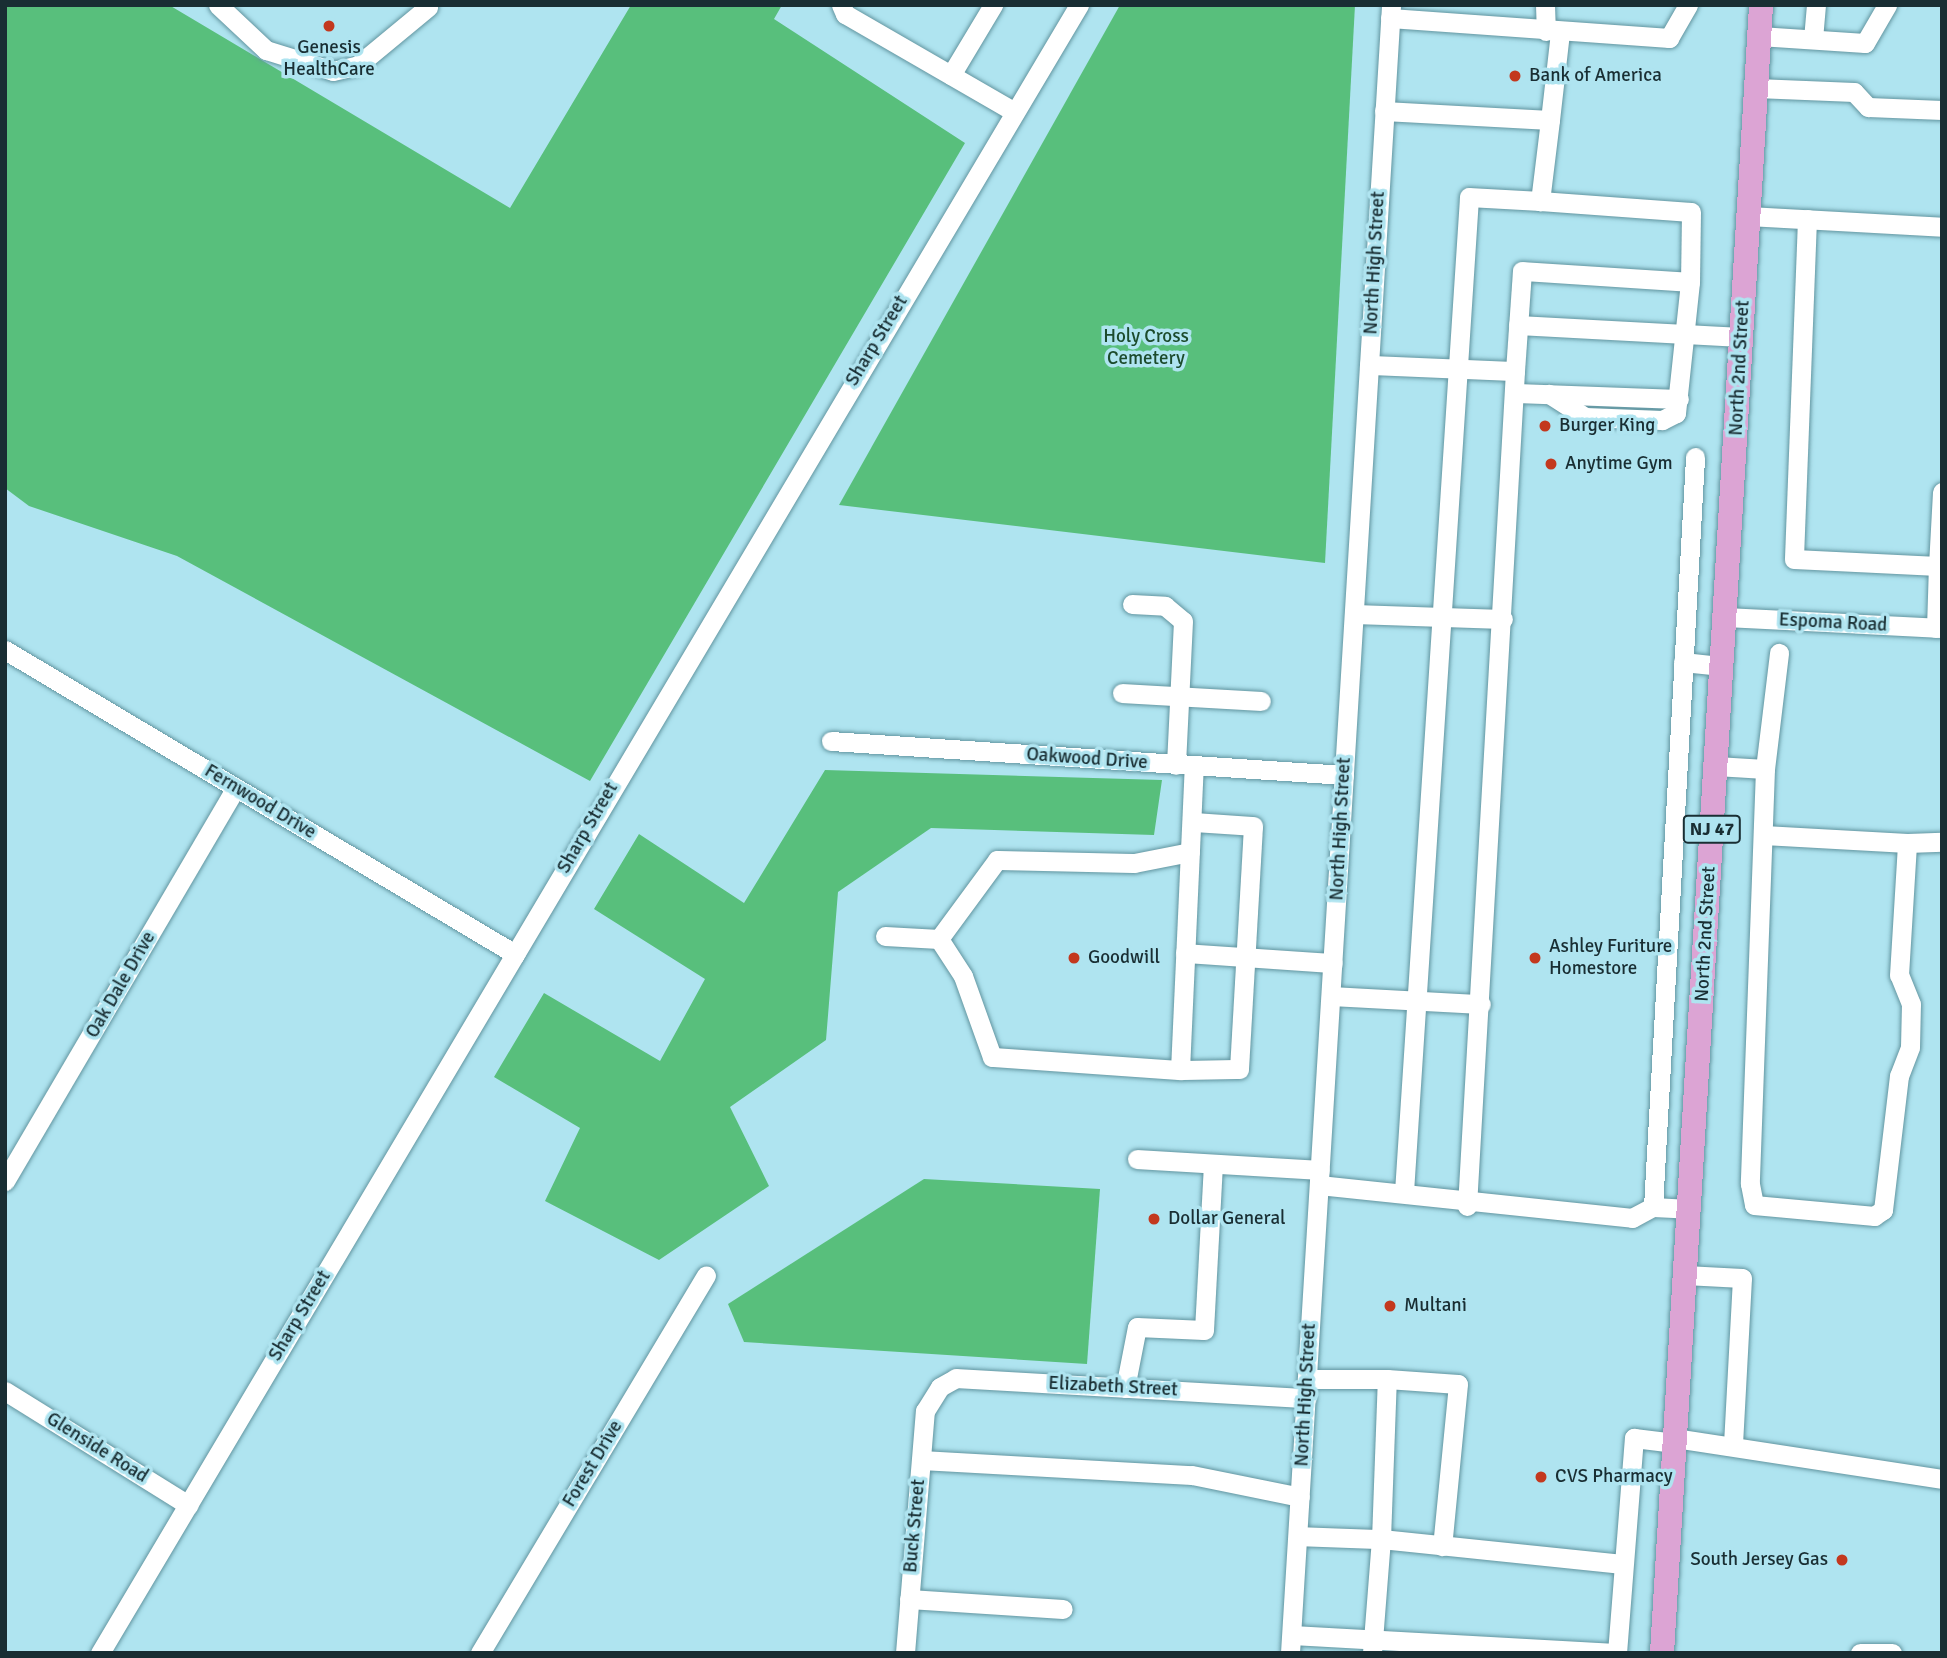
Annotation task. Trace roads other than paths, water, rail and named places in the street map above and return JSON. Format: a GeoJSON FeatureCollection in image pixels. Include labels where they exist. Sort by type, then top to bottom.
{"type":"FeatureCollection","features":[{"type":"Feature","properties":{"kind":"main road","name":"North 2nd Street"},"geometry":{"type":"LineString","coordinates":[[1662,1653],[1761,5]]}},
{"type":"Feature","properties":{"kind":"street"},"geometry":{"type":"LineString","coordinates":[[218,5],[266,50],[333,71],[358,65],[428,7]]}},
{"type":"Feature","properties":{"kind":"street"},"geometry":{"type":"LineString","coordinates":[[841,5],[845,14],[1014,112]]}},
{"type":"Feature","properties":{"kind":"street"},"geometry":{"type":"LineString","coordinates":[[951,75],[993,5]]}},
{"type":"Feature","properties":{"kind":"street","name":"Sharp Street"},"geometry":{"type":"LineString","coordinates":[[100,1653],[1079,5]]}},
{"type":"Feature","properties":{"kind":"street"},"geometry":{"type":"LineString","coordinates":[[1540,201],[1550,120],[1553,32],[1545,5]]}},
{"type":"Feature","properties":{"kind":"street"},"geometry":{"type":"LineString","coordinates":[[1390,12],[1553,32],[1670,38],[1688,5]]}},
{"type":"Feature","properties":{"kind":"street"},"geometry":{"type":"LineString","coordinates":[[1813,39],[1816,5]]}},
{"type":"Feature","properties":{"kind":"street"},"geometry":{"type":"LineString","coordinates":[[1759,36],[1865,43],[1887,5]]}},
{"type":"Feature","properties":{"kind":"street","name":"North High Street"},"geometry":{"type":"LineString","coordinates":[[1291,1644],[1390,12]]}},
{"type":"Feature","properties":{"kind":"street"},"geometry":{"type":"LineString","coordinates":[[1756,88],[1854,92],[1868,107],[1942,110]]}},
{"type":"Feature","properties":{"kind":"street"},"geometry":{"type":"LineString","coordinates":[[1384,111],[1550,120]]}},
{"type":"Feature","properties":{"kind":"street"},"geometry":{"type":"LineString","coordinates":[[1404,1192],[1454,368],[1469,197],[1690,212],[1690,282],[1679,399],[1516,393]]}},
{"type":"Feature","properties":{"kind":"street"},"geometry":{"type":"LineString","coordinates":[[1748,216],[1942,227]]}},
{"type":"Feature","properties":{"kind":"street"},"geometry":{"type":"LineString","coordinates":[[1807,219],[1794,559],[1938,566]]}},
{"type":"Feature","properties":{"kind":"street"},"geometry":{"type":"LineString","coordinates":[[1467,1206],[1481,1004],[1522,271],[1690,282]]}},
{"type":"Feature","properties":{"kind":"street"},"geometry":{"type":"LineString","coordinates":[[1518,325],[1741,337]]}},
{"type":"Feature","properties":{"kind":"street"},"geometry":{"type":"LineString","coordinates":[[1369,365],[1515,370]]}},
{"type":"Feature","properties":{"kind":"street"},"geometry":{"type":"LineString","coordinates":[[1653,1207],[1695,457]]}},
{"type":"Feature","properties":{"kind":"street"},"geometry":{"type":"LineString","coordinates":[[1939,628],[1938,566],[1942,492]]}},
{"type":"Feature","properties":{"kind":"street"},"geometry":{"type":"LineString","coordinates":[[1132,604],[1165,606],[1182,621],[1179,694],[1192,822],[1180,1070]]}},
{"type":"Feature","properties":{"kind":"street"},"geometry":{"type":"LineString","coordinates":[[1354,614],[1503,619]]}},
{"type":"Feature","properties":{"kind":"street","name":"Espoma Road"},"geometry":{"type":"LineString","coordinates":[[1725,617],[1939,628]]}},
{"type":"Feature","properties":{"kind":"street","name":"Fernwood Drive"},"geometry":{"type":"LineString","coordinates":[[5,650],[515,954]]}},
{"type":"Feature","properties":{"kind":"street"},"geometry":{"type":"LineString","coordinates":[[1779,653],[1765,769],[1750,1194],[1754,1205],[1775,1210],[1874,1216],[1887,1201],[1899,1076],[1910,1047],[1911,1004],[1899,975],[1907,843]]}},
{"type":"Feature","properties":{"kind":"street"},"geometry":{"type":"LineString","coordinates":[[1683,662],[1721,666]]}},
{"type":"Feature","properties":{"kind":"street"},"geometry":{"type":"LineString","coordinates":[[1122,693],[1179,694],[1261,701]]}},
{"type":"Feature","properties":{"kind":"street","name":"Oakwood Drive"},"geometry":{"type":"LineString","coordinates":[[831,741],[1344,775]]}},
{"type":"Feature","properties":{"kind":"street"},"geometry":{"type":"LineString","coordinates":[[1716,766],[1765,769]]}},
{"type":"Feature","properties":{"kind":"street","name":"Oak Dale Drive"},"geometry":{"type":"LineString","coordinates":[[5,1181],[236,788]]}},
{"type":"Feature","properties":{"kind":"street"},"geometry":{"type":"LineString","coordinates":[[939,939],[962,976],[992,1057],[1180,1070],[1239,1069],[1253,826],[1192,822]]}},
{"type":"Feature","properties":{"kind":"street"},"geometry":{"type":"LineString","coordinates":[[1764,835],[1907,843],[1942,842]]}},
{"type":"Feature","properties":{"kind":"street"},"geometry":{"type":"LineString","coordinates":[[939,939],[997,860],[1134,863],[1190,852]]}},
{"type":"Feature","properties":{"kind":"street"},"geometry":{"type":"LineString","coordinates":[[885,936],[939,939]]}},
{"type":"Feature","properties":{"kind":"street"},"geometry":{"type":"LineString","coordinates":[[1185,953],[1333,963]]}},
{"type":"Feature","properties":{"kind":"street"},"geometry":{"type":"LineString","coordinates":[[1331,996],[1481,1004]]}},
{"type":"Feature","properties":{"kind":"street"},"geometry":{"type":"LineString","coordinates":[[1137,1159],[1213,1164],[1320,1178],[1467,1206],[1632,1218],[1653,1207],[1689,1209]]}},
{"type":"Feature","properties":{"kind":"street"},"geometry":{"type":"LineString","coordinates":[[1125,1388],[1137,1328],[1204,1330],[1213,1164]]}},
{"type":"Feature","properties":{"kind":"street","name":"Forest Drive"},"geometry":{"type":"LineString","coordinates":[[480,1653],[706,1275]]}},
{"type":"Feature","properties":{"kind":"street"},"geometry":{"type":"LineString","coordinates":[[1685,1275],[1742,1278],[1733,1446]]}},
{"type":"Feature","properties":{"kind":"street","name":"Elizabeth Street"},"geometry":{"type":"LineString","coordinates":[[928,1399],[956,1378],[1125,1388],[1306,1389],[1387,1379],[1458,1384],[1442,1546]]}},
{"type":"Feature","properties":{"kind":"street"},"geometry":{"type":"LineString","coordinates":[[1372,1646],[1381,1539],[1387,1379]]}},
{"type":"Feature","properties":{"kind":"street","name":"Glenside Road"},"geometry":{"type":"LineString","coordinates":[[5,1391],[188,1505]]}},
{"type":"Feature","properties":{"kind":"street","name":"Buck Street"},"geometry":{"type":"LineString","coordinates":[[905,1653],[920,1460],[928,1399]]}},
{"type":"Feature","properties":{"kind":"street"},"geometry":{"type":"LineString","coordinates":[[1291,1644],[1616,1653],[1634,1438],[1733,1446],[1942,1479]]}},
{"type":"Feature","properties":{"kind":"street"},"geometry":{"type":"LineString","coordinates":[[920,1460],[1192,1475],[1300,1497]]}},
{"type":"Feature","properties":{"kind":"street"},"geometry":{"type":"LineString","coordinates":[[1298,1536],[1381,1539],[1623,1564]]}},
{"type":"Feature","properties":{"kind":"street"},"geometry":{"type":"LineString","coordinates":[[909,1599],[1063,1609]]}},
{"type":"Feature","properties":{"kind":"street"},"geometry":{"type":"LineString","coordinates":[[1860,1653],[1892,1653]]}},
{"type":"Feature","properties":{"kind":"place","name":"Genesis HealthCare"},"geometry":{"type":"Point","coordinates":[329,26]}},
{"type":"Feature","properties":{"kind":"place","name":"Bank of America"},"geometry":{"type":"Point","coordinates":[1515,76]}},
{"type":"Feature","properties":{"kind":"place","name":"Burger King"},"geometry":{"type":"Point","coordinates":[1545,426]}},
{"type":"Feature","properties":{"kind":"place","name":"Anytime Gym"},"geometry":{"type":"Point","coordinates":[1551,464]}},
{"type":"Feature","properties":{"kind":"place","name":"Goodwill"},"geometry":{"type":"Point","coordinates":[1074,958]}},
{"type":"Feature","properties":{"kind":"place","name":"Ashley Furiture Homestore"},"geometry":{"type":"Point","coordinates":[1535,958]}},
{"type":"Feature","properties":{"kind":"place","name":"Dollar General"},"geometry":{"type":"Point","coordinates":[1154,1219]}},
{"type":"Feature","properties":{"kind":"place","name":"Multani"},"geometry":{"type":"Point","coordinates":[1390,1306]}},
{"type":"Feature","properties":{"kind":"place","name":"CVS Pharmacy"},"geometry":{"type":"Point","coordinates":[1541,1477]}},
{"type":"Feature","properties":{"kind":"place","name":"South Jersey Gas"},"geometry":{"type":"Point","coordinates":[1842,1560]}},
{"type":"Feature","properties":{"kind":"park label","name":"Holy Cross Cemetery"},"geometry":{"type":"Point","coordinates":[1146,348]}}]}
